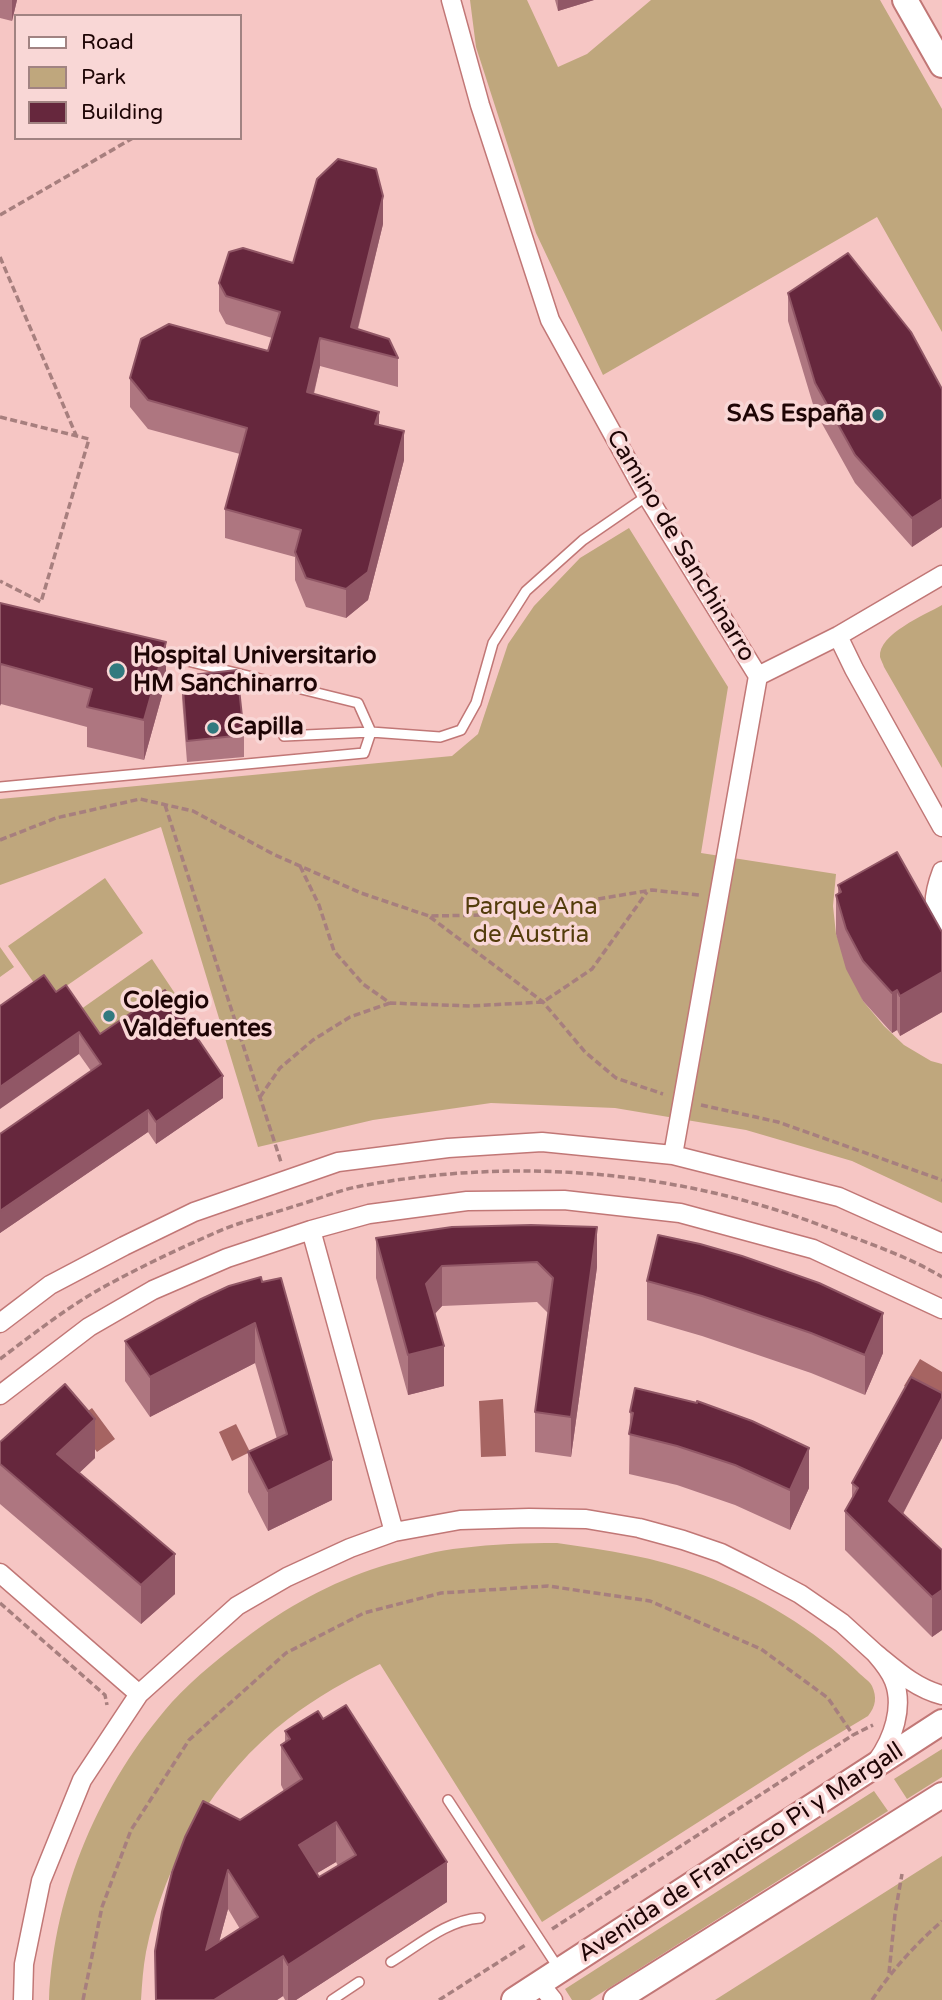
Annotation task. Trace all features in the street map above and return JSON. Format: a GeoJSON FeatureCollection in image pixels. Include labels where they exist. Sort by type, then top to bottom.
{"type":"FeatureCollection","features":[{"type":"Feature","properties":{"kind":"street","name":"Camino de Sanchinarro"},"geometry":{"type":"LineString","coordinates":[[451,0],[480,105],[550,320],[647,496],[758,676],[673,1155]]}},
{"type":"Feature","properties":{"kind":"street"},"geometry":{"type":"LineString","coordinates":[[905,0],[942,65]]}},
{"type":"Feature","properties":{"kind":"street"},"geometry":{"type":"LineString","coordinates":[[758,676],[838,636],[942,575]]}},
{"type":"Feature","properties":{"kind":"street"},"geometry":{"type":"LineString","coordinates":[[838,636],[942,827]]}},
{"type":"Feature","properties":{"kind":"street"},"geometry":{"type":"LineString","coordinates":[[942,871],[934,895],[935,919],[942,938]]}},
{"type":"Feature","properties":{"kind":"street"},"geometry":{"type":"LineString","coordinates":[[0,1323],[50,1285],[194,1212],[338,1162],[448,1148],[542,1142],[673,1155],[839,1197],[942,1243]]}},
{"type":"Feature","properties":{"kind":"street"},"geometry":{"type":"LineString","coordinates":[[0,1395],[89,1327],[153,1290],[236,1255],[369,1214],[467,1201],[564,1200],[680,1213],[813,1249],[942,1309]]}},
{"type":"Feature","properties":{"kind":"street"},"geometry":{"type":"LineString","coordinates":[[311,1230],[394,1532]]}},
{"type":"Feature","properties":{"kind":"street"},"geometry":{"type":"LineString","coordinates":[[23,2000],[24,1964],[41,1881],[82,1780],[139,1694],[237,1606],[287,1577],[350,1548],[394,1532],[460,1520],[586,1519],[639,1528],[683,1540],[721,1553],[800,1594],[842,1623],[901,1675],[919,1687],[942,1695]]}},
{"type":"Feature","properties":{"kind":"street"},"geometry":{"type":"LineString","coordinates":[[0,1573],[139,1694]]}},
{"type":"Feature","properties":{"kind":"street"},"geometry":{"type":"LineString","coordinates":[[873,1766],[891,1738],[897,1705],[894,1682],[875,1653]]}},
{"type":"Feature","properties":{"kind":"street","name":"Avenida de Francisco Pi y Margall"},"geometry":{"type":"LineString","coordinates":[[514,2000],[551,1985],[942,1722]]}},
{"type":"Feature","properties":{"kind":"street"},"geometry":{"type":"LineString","coordinates":[[616,2000],[942,1795]]}},
{"type":"Feature","properties":{"kind":"lane"},"geometry":{"type":"LineString","coordinates":[[284,736],[371,732],[440,737],[461,730],[476,703],[493,643],[526,591],[583,540],[647,496]]}},
{"type":"Feature","properties":{"kind":"lane"},"geometry":{"type":"LineString","coordinates":[[0,787],[364,752],[371,732],[358,703],[144,650]]}},
{"type":"Feature","properties":{"kind":"lane"},"geometry":{"type":"LineString","coordinates":[[448,1800],[538,1937],[551,1985]]}},
{"type":"Feature","properties":{"kind":"lane"},"geometry":{"type":"LineString","coordinates":[[391,1962],[452,1924],[480,1918]]}},
{"type":"Feature","properties":{"kind":"lane"},"geometry":{"type":"LineString","coordinates":[[332,2000],[359,1982]]}},
{"type":"Feature","properties":{"kind":"path"},"geometry":{"type":"LineString","coordinates":[[0,215],[130,140]]}},
{"type":"Feature","properties":{"kind":"path"},"geometry":{"type":"LineString","coordinates":[[0,257],[77,436]]}},
{"type":"Feature","properties":{"kind":"path"},"geometry":{"type":"LineString","coordinates":[[0,417],[89,439],[41,602],[0,581]]}},
{"type":"Feature","properties":{"kind":"path"},"geometry":{"type":"LineString","coordinates":[[0,839],[56,818],[140,799],[193,811],[273,854],[361,893],[429,916],[543,1002],[584,1052],[616,1078],[682,1101],[778,1122],[940,1178]]}},
{"type":"Feature","properties":{"kind":"path"},"geometry":{"type":"LineString","coordinates":[[165,805],[286,1180]]}},
{"type":"Feature","properties":{"kind":"path"},"geometry":{"type":"LineString","coordinates":[[300,866],[319,905],[334,951],[363,984],[390,1003]]}},
{"type":"Feature","properties":{"kind":"path"},"geometry":{"type":"LineString","coordinates":[[429,916],[487,915],[649,891],[719,896]]}},
{"type":"Feature","properties":{"kind":"path"},"geometry":{"type":"LineString","coordinates":[[260,1097],[279,1068],[313,1040],[350,1017],[390,1003],[470,1006],[543,1002],[592,969],[649,891]]}},
{"type":"Feature","properties":{"kind":"path"},"geometry":{"type":"LineString","coordinates":[[218,1204],[236,1255]]}},
{"type":"Feature","properties":{"kind":"path"},"geometry":{"type":"LineString","coordinates":[[83,2000],[102,1907],[131,1830],[189,1740],[286,1654],[364,1613],[441,1593],[548,1586],[650,1601],[761,1649],[828,1698],[853,1735]]}},
{"type":"Feature","properties":{"kind":"path"},"geometry":{"type":"LineString","coordinates":[[0,1602],[105,1695],[107,1706],[103,1712]]}},
{"type":"Feature","properties":{"kind":"path"},"geometry":{"type":"LineString","coordinates":[[439,2000],[853,1735],[872,1727],[879,1717]]}},
{"type":"Feature","properties":{"kind":"path"},"geometry":{"type":"LineString","coordinates":[[888,1975],[902,1874]]}},
{"type":"Feature","properties":{"kind":"path"},"geometry":{"type":"LineString","coordinates":[[872,2000],[888,1975],[918,1942],[942,1921]]}},
{"type":"Feature","properties":{"kind":"green space"},"geometry":{"type":"Polygon","coordinates":[[[470,0],[527,0],[558,67],[587,54],[651,0],[880,0],[942,109],[942,332],[877,217],[603,375],[536,233],[476,47],[470,0]]]}},
{"type":"Feature","properties":{"kind":"green space","name":"Parque Ana de Austria"},"geometry":{"type":"Polygon","coordinates":[[[629,528],[728,687],[701,853],[836,874],[833,906],[836,934],[863,1001],[904,1045],[931,1061],[942,1064],[942,1203],[852,1161],[746,1130],[615,1108],[491,1103],[373,1120],[258,1147],[161,827],[0,885],[0,799],[452,756],[478,734],[508,644],[534,606],[580,558],[629,528]]]}},
{"type":"Feature","properties":{"kind":"green space"},"geometry":{"type":"Polygon","coordinates":[[[942,605],[942,768],[880,657],[881,649],[894,633],[942,605]]]}},
{"type":"Feature","properties":{"kind":"green space"},"geometry":{"type":"Polygon","coordinates":[[[105,878],[143,933],[46,1000],[8,946],[105,878]]]}},
{"type":"Feature","properties":{"kind":"green space"},"geometry":{"type":"Polygon","coordinates":[[[0,947],[14,967],[0,977],[0,947]]]}},
{"type":"Feature","properties":{"kind":"green space"},"geometry":{"type":"Polygon","coordinates":[[[152,959],[178,998],[104,1050],[77,1012],[152,959]]]}},
{"type":"Feature","properties":{"kind":"green space"},"geometry":{"type":"Polygon","coordinates":[[[557,1543],[613,1551],[667,1563],[745,1593],[785,1615],[823,1641],[869,1682],[875,1694],[873,1709],[868,1716],[542,1922],[380,1664],[333,1689],[288,1719],[238,1766],[216,1794],[180,1853],[154,1918],[143,1970],[141,2000],[49,2000],[60,1919],[85,1840],[123,1768],[146,1734],[200,1674],[252,1633],[284,1612],[318,1592],[371,1570],[453,1549],[557,1543]]]}},
{"type":"Feature","properties":{"kind":"green space"},"geometry":{"type":"Polygon","coordinates":[[[942,1749],[942,1777],[907,1799],[894,1779],[942,1749]]]}},
{"type":"Feature","properties":{"kind":"green space"},"geometry":{"type":"Polygon","coordinates":[[[874,1791],[888,1811],[590,2000],[572,2000],[565,1989],[874,1791]]]}},
{"type":"Feature","properties":{"kind":"green space"},"geometry":{"type":"Polygon","coordinates":[[[942,1856],[942,2000],[715,2000],[942,1856]]]}},
{"type":"Feature","properties":{"kind":"shaded area"},"geometry":{"type":"Polygon","coordinates":[[[920,1359],[942,1372],[942,1407],[904,1386],[920,1359]]]}},
{"type":"Feature","properties":{"kind":"shaded area"},"geometry":{"type":"Polygon","coordinates":[[[503,1399],[506,1456],[481,1457],[479,1401],[503,1399]]]}},
{"type":"Feature","properties":{"kind":"shaded area"},"geometry":{"type":"Polygon","coordinates":[[[92,1408],[115,1439],[97,1452],[74,1421],[92,1408]]]}},
{"type":"Feature","properties":{"kind":"shaded area"},"geometry":{"type":"Polygon","coordinates":[[[236,1424],[250,1452],[232,1461],[219,1432],[236,1424]]]}},
{"type":"Feature","properties":{"kind":"building"},"geometry":{"type":"Polygon","coordinates":[[[338,159],[376,169],[383,196],[351,327],[389,339],[398,358],[320,338],[307,392],[379,412],[375,424],[404,431],[368,572],[346,589],[306,578],[295,552],[301,530],[225,509],[247,428],[148,400],[130,378],[141,339],[169,324],[268,351],[280,312],[226,296],[219,283],[229,252],[243,248],[293,263],[317,179],[338,159]]]}},
{"type":"Feature","properties":{"kind":"building","name":"SAS España"},"geometry":{"type":"Polygon","coordinates":[[[848,253],[911,332],[942,389],[942,499],[912,518],[855,455],[815,383],[788,293],[848,253]]]}},
{"type":"Feature","properties":{"kind":"building"},"geometry":{"type":"Polygon","coordinates":[[[0,603],[166,642],[144,720],[87,707],[92,689],[1,664],[0,666],[0,603]]]}},
{"type":"Feature","properties":{"kind":"building","name":"Capilla"},"geometry":{"type":"Polygon","coordinates":[[[237,670],[244,735],[187,741],[182,676],[237,670]]]}},
{"type":"Feature","properties":{"kind":"building"},"geometry":{"type":"Polygon","coordinates":[[[897,852],[942,932],[942,972],[900,996],[897,990],[892,993],[863,961],[846,929],[836,895],[841,892],[838,885],[897,852]]]}},
{"type":"Feature","properties":{"kind":"building"},"geometry":{"type":"Polygon","coordinates":[[[44,975],[56,992],[66,985],[100,1034],[165,990],[223,1076],[156,1122],[148,1110],[0,1211],[0,1134],[101,1064],[79,1032],[0,1087],[0,1006],[44,975]]]}},
{"type":"Feature","properties":{"kind":"building"},"geometry":{"type":"Polygon","coordinates":[[[452,1227],[597,1227],[571,1417],[535,1412],[553,1278],[537,1262],[442,1266],[426,1284],[444,1346],[408,1355],[376,1238],[452,1227]]]}},
{"type":"Feature","properties":{"kind":"building"},"geometry":{"type":"Polygon","coordinates":[[[658,1235],[742,1256],[819,1283],[883,1313],[865,1355],[811,1333],[702,1296],[647,1281],[658,1235]]]}},
{"type":"Feature","properties":{"kind":"building"},"geometry":{"type":"Polygon","coordinates":[[[261,1277],[262,1282],[281,1278],[332,1460],[268,1491],[248,1452],[287,1434],[255,1323],[150,1377],[125,1341],[199,1300],[229,1286],[261,1277]]]}},
{"type":"Feature","properties":{"kind":"building"},"geometry":{"type":"Polygon","coordinates":[[[911,1377],[942,1393],[942,1398],[889,1501],[942,1550],[942,1590],[932,1597],[845,1511],[858,1488],[852,1483],[911,1377]]]}},
{"type":"Feature","properties":{"kind":"building"},"geometry":{"type":"Polygon","coordinates":[[[65,1384],[95,1419],[57,1454],[175,1554],[141,1585],[0,1464],[0,1442],[65,1384]]]}},
{"type":"Feature","properties":{"kind":"building"},"geometry":{"type":"Polygon","coordinates":[[[635,1388],[697,1401],[752,1421],[809,1448],[790,1490],[735,1465],[629,1434],[635,1388]]]}},
{"type":"Feature","properties":{"kind":"building"},"geometry":{"type":"Polygon","coordinates":[[[346,1705],[447,1862],[288,1965],[283,1956],[214,2000],[156,2000],[155,1951],[162,1912],[172,1872],[203,1801],[240,1820],[302,1779],[281,1745],[290,1739],[285,1731],[318,1711],[323,1719],[346,1705]],[[336,1822],[299,1845],[319,1877],[356,1855],[336,1822]],[[228,1870],[206,1950],[258,1917],[228,1870]]]}},
{"type":"Feature","properties":{"kind":"place","name":"SAS España"},"geometry":{"type":"Point","coordinates":[878,415]}},
{"type":"Feature","properties":{"kind":"place","name":"Hospital Universitario HM Sanchinarro"},"geometry":{"type":"Point","coordinates":[117,671]}},
{"type":"Feature","properties":{"kind":"place","name":"Capilla"},"geometry":{"type":"Point","coordinates":[213,728]}},
{"type":"Feature","properties":{"kind":"place","name":"Colegio Valdefuentes"},"geometry":{"type":"Point","coordinates":[109,1016]}}]}
